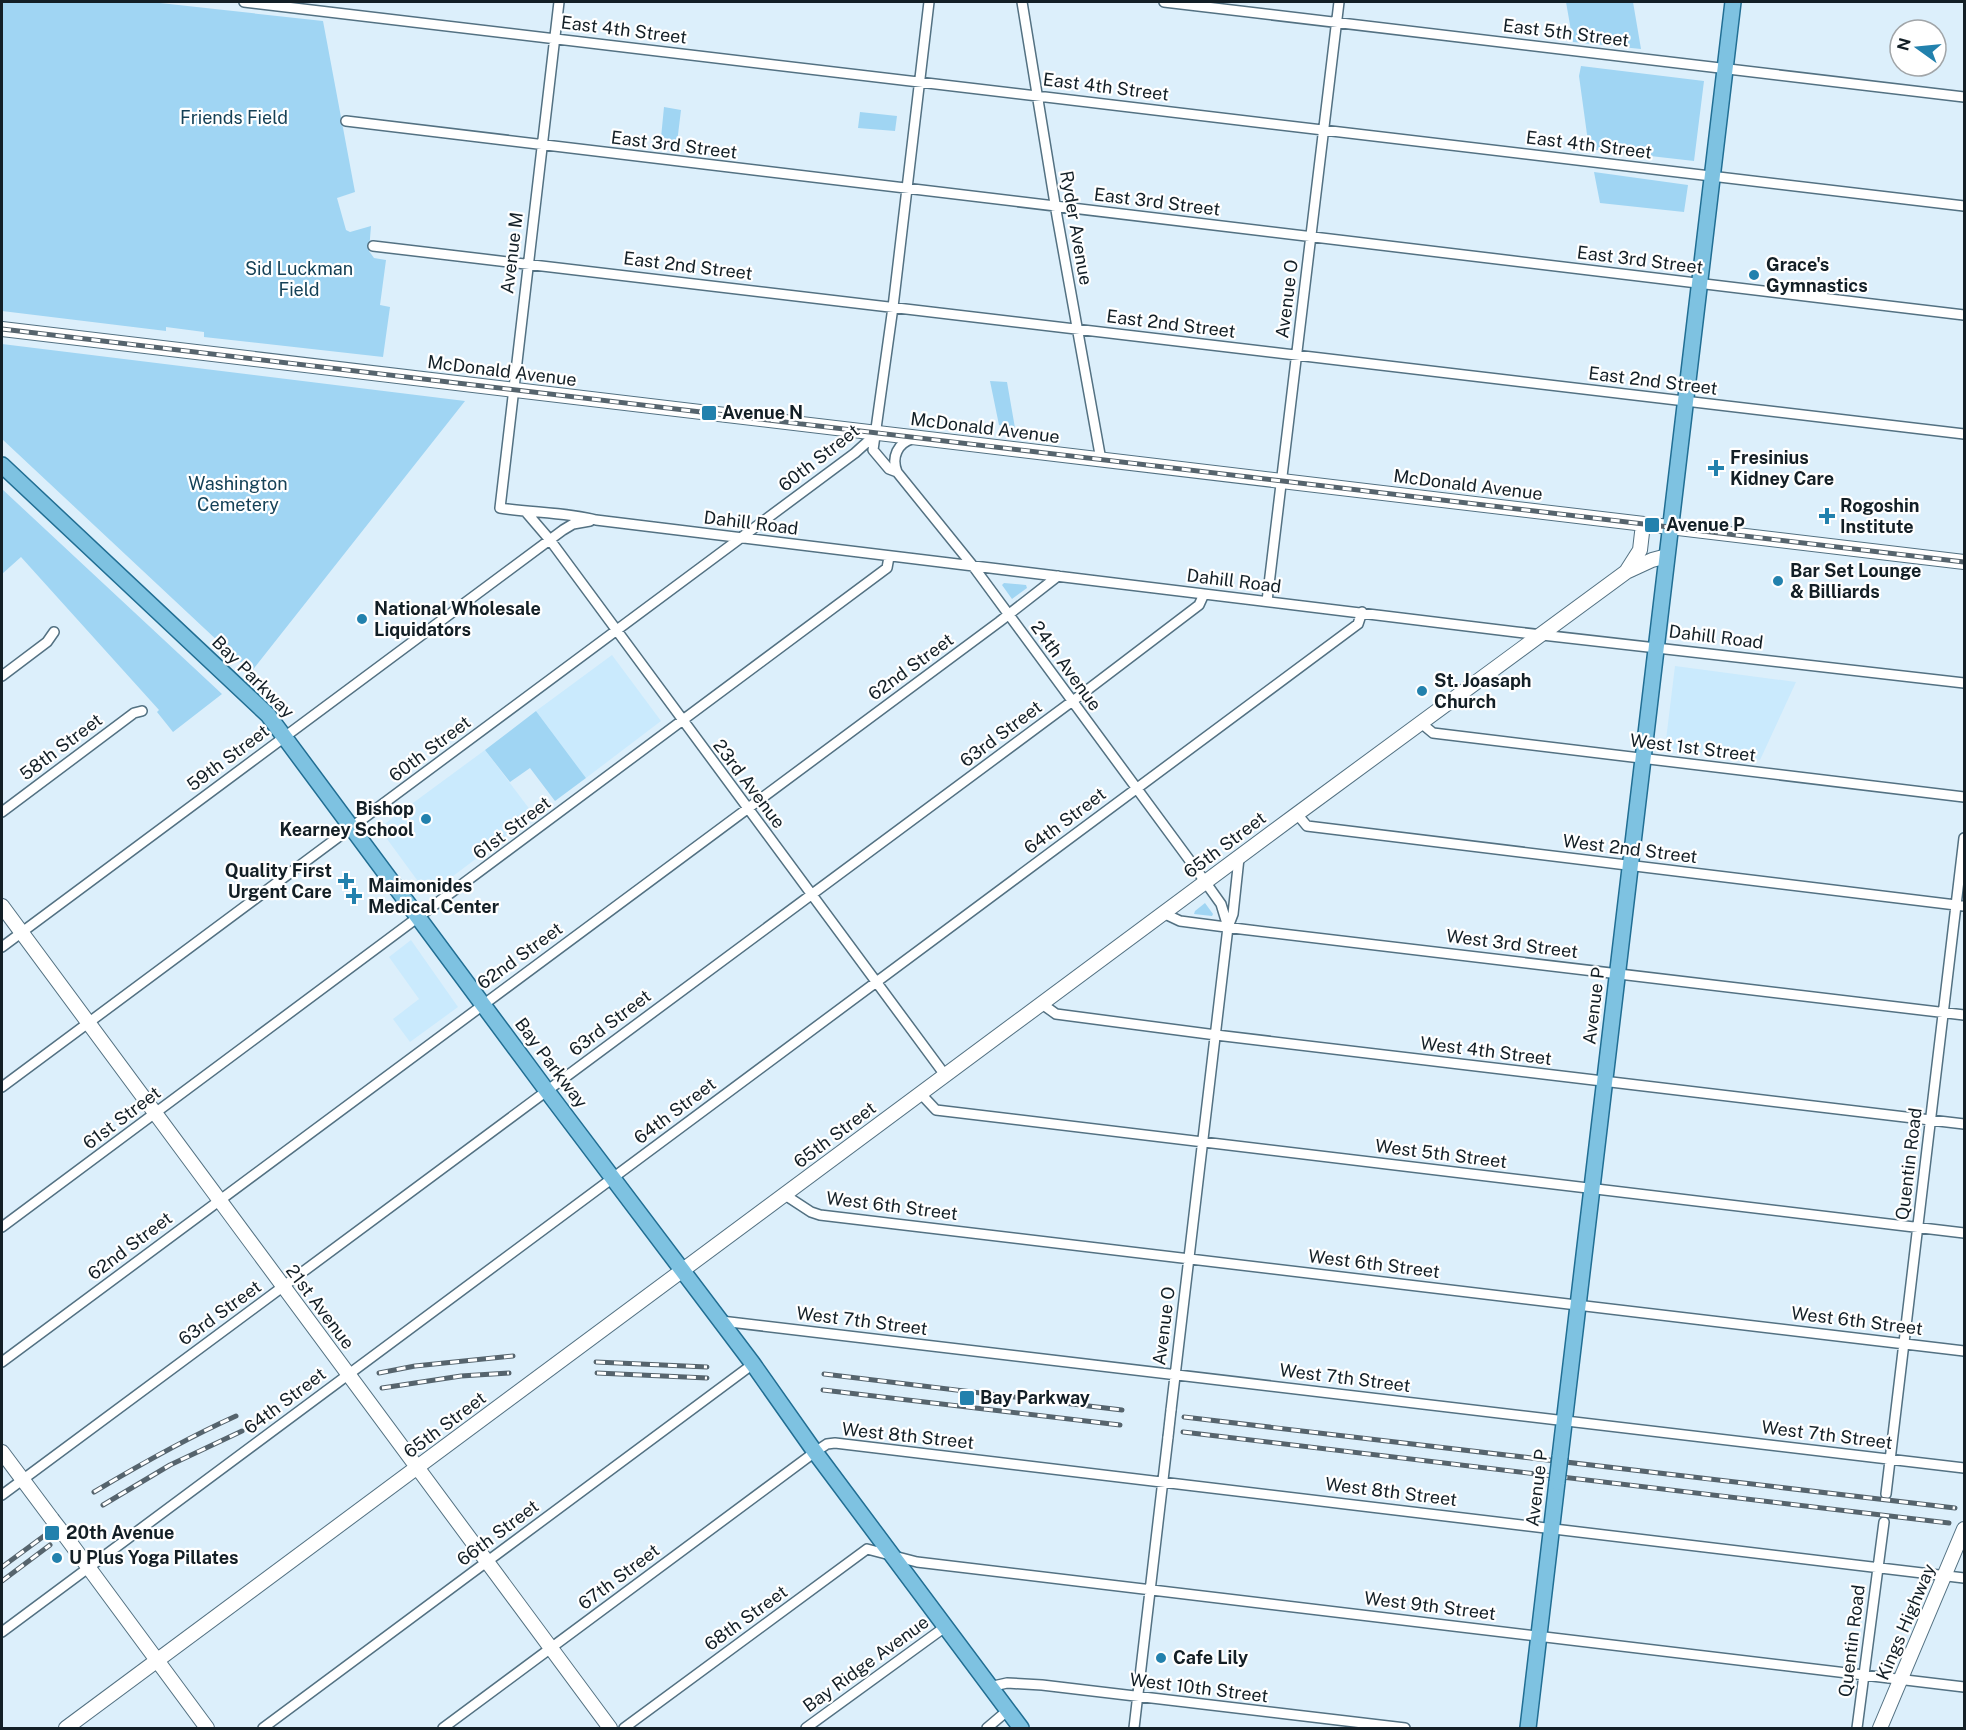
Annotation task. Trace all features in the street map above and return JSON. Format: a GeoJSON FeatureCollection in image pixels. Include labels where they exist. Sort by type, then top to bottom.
{"type":"FeatureCollection","features":[{"type":"Feature","properties":{"kind":"main road","name":"Avenue P"},"geometry":{"type":"LineString","coordinates":[[1528,1728],[1733,2]]}},
{"type":"Feature","properties":{"kind":"main road","name":"McDonald Avenue"},"geometry":{"type":"LineString","coordinates":[[2,329],[1965,562]]}},
{"type":"Feature","properties":{"kind":"main road","name":"Bay Parkway"},"geometry":{"type":"LineString","coordinates":[[2,465],[263,710],[285,737],[753,1364],[815,1452],[1020,1728]]}},
{"type":"Feature","properties":{"kind":"main road","name":"65th Street"},"geometry":{"type":"LineString","coordinates":[[1626,572],[1640,550],[1643,524]]}},
{"type":"Feature","properties":{"kind":"main road","name":"65th Street"},"geometry":{"type":"LineString","coordinates":[[66,1728],[1541,634],[1626,572],[1667,556]]}},
{"type":"Feature","properties":{"kind":"main road","name":"21st Avenue"},"geometry":{"type":"LineString","coordinates":[[2,906],[610,1728]]}},
{"type":"Feature","properties":{"kind":"main road"},"geometry":{"type":"LineString","coordinates":[[2,1452],[207,1728]]}},
{"type":"Feature","properties":{"kind":"main road","name":"Kings Highway"},"geometry":{"type":"LineString","coordinates":[[1880,1728],[1965,1529]]}},
{"type":"Feature","properties":{"kind":"street","name":"East 4th Street"},"geometry":{"type":"LineString","coordinates":[[244,2],[1965,206]]}},
{"type":"Feature","properties":{"kind":"street","name":"Avenue M"},"geometry":{"type":"LineString","coordinates":[[500,508],[559,2]]}},
{"type":"Feature","properties":{"kind":"street"},"geometry":{"type":"LineString","coordinates":[[876,434],[929,2]]}},
{"type":"Feature","properties":{"kind":"street","name":"Ryder Avenue"},"geometry":{"type":"LineString","coordinates":[[1022,2],[1055,206],[1101,460]]}},
{"type":"Feature","properties":{"kind":"street","name":"East 5th Street"},"geometry":{"type":"LineString","coordinates":[[1164,2],[1965,97]]}},
{"type":"Feature","properties":{"kind":"street","name":"Avenue O"},"geometry":{"type":"LineString","coordinates":[[1267,601],[1339,2]]}},
{"type":"Feature","properties":{"kind":"street","name":"East 3rd Street"},"geometry":{"type":"LineString","coordinates":[[346,121],[1965,315]]}},
{"type":"Feature","properties":{"kind":"street","name":"East 2nd Street"},"geometry":{"type":"LineString","coordinates":[[373,246],[1965,434]]}},
{"type":"Feature","properties":{"kind":"street","name":"24th Avenue"},"geometry":{"type":"LineString","coordinates":[[876,434],[873,450],[889,469],[897,472],[973,566],[1206,882]]}},
{"type":"Feature","properties":{"kind":"street","name":"60th Street"},"geometry":{"type":"LineString","coordinates":[[2,1087],[855,453],[876,434]]}},
{"type":"Feature","properties":{"kind":"street"},"geometry":{"type":"LineString","coordinates":[[897,472],[895,462],[897,451],[903,443],[913,438]]}},
{"type":"Feature","properties":{"kind":"street","name":"Dahill Road"},"geometry":{"type":"LineString","coordinates":[[500,508],[526,512],[560,513],[596,520],[889,557],[1965,683]]}},
{"type":"Feature","properties":{"kind":"street","name":"23rd Avenue"},"geometry":{"type":"LineString","coordinates":[[526,512],[550,540],[945,1075]]}},
{"type":"Feature","properties":{"kind":"street","name":"59th Street"},"geometry":{"type":"LineString","coordinates":[[2,947],[550,540],[573,524],[596,520]]}},
{"type":"Feature","properties":{"kind":"street","name":"61st Street"},"geometry":{"type":"LineString","coordinates":[[2,1227],[887,568],[889,557]]}},
{"type":"Feature","properties":{"kind":"street","name":"62nd Street"},"geometry":{"type":"LineString","coordinates":[[2,1362],[1058,576]]}},
{"type":"Feature","properties":{"kind":"street","name":"63rd Street"},"geometry":{"type":"LineString","coordinates":[[2,1495],[1072,701],[1199,605],[1204,594]]}},
{"type":"Feature","properties":{"kind":"street","name":"64th Street"},"geometry":{"type":"LineString","coordinates":[[2,1632],[1358,624],[1362,612]]}},
{"type":"Feature","properties":{"kind":"street"},"geometry":{"type":"LineString","coordinates":[[2,676],[47,642],[54,632]]}},
{"type":"Feature","properties":{"kind":"street","name":"58th Street"},"geometry":{"type":"LineString","coordinates":[[2,812],[134,713],[142,711]]}},
{"type":"Feature","properties":{"kind":"street","name":"West 1st Street"},"geometry":{"type":"LineString","coordinates":[[1421,723],[1433,733],[1965,797]]}},
{"type":"Feature","properties":{"kind":"street","name":"West 2nd Street"},"geometry":{"type":"LineString","coordinates":[[1298,814],[1307,826],[1961,905]]}},
{"type":"Feature","properties":{"kind":"street","name":"Quentin Road"},"geometry":{"type":"LineString","coordinates":[[1886,1494],[1944,1012],[1961,905],[1965,838]]}},
{"type":"Feature","properties":{"kind":"street","name":"Avenue O"},"geometry":{"type":"LineString","coordinates":[[1134,1728],[1228,927],[1233,914],[1239,858]]}},
{"type":"Feature","properties":{"kind":"street","name":"Avenue O"},"geometry":{"type":"LineString","coordinates":[[1206,882],[1221,904],[1228,927]]}},
{"type":"Feature","properties":{"kind":"street","name":"West 3rd Street"},"geometry":{"type":"LineString","coordinates":[[1164,914],[1180,921],[1965,1015]]}},
{"type":"Feature","properties":{"kind":"street","name":"West 4th Street"},"geometry":{"type":"LineString","coordinates":[[1042,1004],[1056,1014],[1216,1035],[1965,1124]]}},
{"type":"Feature","properties":{"kind":"street","name":"West 5th Street"},"geometry":{"type":"LineString","coordinates":[[921,1094],[936,1110],[1965,1233]]}},
{"type":"Feature","properties":{"kind":"street","name":"West 6th Street"},"geometry":{"type":"LineString","coordinates":[[785,1195],[811,1212],[820,1215],[1965,1351]]}},
{"type":"Feature","properties":{"kind":"street","name":"West 7th Street"},"geometry":{"type":"LineString","coordinates":[[721,1321],[1965,1468]]}},
{"type":"Feature","properties":{"kind":"street","name":"66th Street"},"geometry":{"type":"LineString","coordinates":[[263,1728],[753,1364]]}},
{"type":"Feature","properties":{"kind":"street","name":"West 8th Street"},"geometry":{"type":"LineString","coordinates":[[815,1452],[827,1444],[836,1443],[1965,1578]]}},
{"type":"Feature","properties":{"kind":"street","name":"67th Street"},"geometry":{"type":"LineString","coordinates":[[443,1728],[815,1452]]}},
{"type":"Feature","properties":{"kind":"street","name":"Quentin Road"},"geometry":{"type":"LineString","coordinates":[[1857,1728],[1884,1522]]}},
{"type":"Feature","properties":{"kind":"street","name":"68th Street"},"geometry":{"type":"LineString","coordinates":[[624,1728],[867,1550],[892,1555]]}},
{"type":"Feature","properties":{"kind":"street","name":"West 9th Street"},"geometry":{"type":"LineString","coordinates":[[892,1555],[917,1562],[1965,1686]]}},
{"type":"Feature","properties":{"kind":"street","name":"Bay Ridge Avenue"},"geometry":{"type":"LineString","coordinates":[[806,1728],[945,1627]]}},
{"type":"Feature","properties":{"kind":"street","name":"West 10th Street"},"geometry":{"type":"LineString","coordinates":[[989,1687],[1018,1683],[1404,1728]]}},
{"type":"Feature","properties":{"kind":"street"},"geometry":{"type":"LineString","coordinates":[[987,1728],[1007,1711]]}},
{"type":"Feature","properties":{"kind":"shaded area"},"geometry":{"type":"Polygon","coordinates":[[[612,655],[661,721],[586,778],[536,711],[612,655]]]}},
{"type":"Feature","properties":{"kind":"shaded area"},"geometry":{"type":"Polygon","coordinates":[[[1675,666],[1796,682],[1760,760],[1665,748],[1675,666]]]}},
{"type":"Feature","properties":{"kind":"shaded area"},"geometry":{"type":"Polygon","coordinates":[[[485,750],[534,815],[428,895],[379,828],[485,750]]]}},
{"type":"Feature","properties":{"kind":"shaded area"},"geometry":{"type":"Polygon","coordinates":[[[411,940],[458,1007],[410,1042],[393,1019],[419,999],[389,957],[411,940]]]}},
{"type":"Feature","properties":{"kind":"green space"},"geometry":{"type":"Polygon","coordinates":[[[2,2],[151,2],[323,21],[355,192],[337,198],[346,230],[350,232],[371,226],[369,251],[374,258],[386,260],[380,305],[390,307],[383,357],[204,337],[204,332],[166,327],[166,331],[2,311],[2,2]]]}},
{"type":"Feature","properties":{"kind":"green space"},"geometry":{"type":"Polygon","coordinates":[[[1566,2],[1633,2],[1641,49],[1573,42],[1566,2]]]}},
{"type":"Feature","properties":{"kind":"green space"},"geometry":{"type":"Polygon","coordinates":[[[1581,66],[1704,81],[1694,161],[1589,149],[1579,76],[1581,66]]]}},
{"type":"Feature","properties":{"kind":"green space"},"geometry":{"type":"Polygon","coordinates":[[[664,107],[681,110],[676,151],[660,148],[664,107]]]}},
{"type":"Feature","properties":{"kind":"green space"},"geometry":{"type":"Polygon","coordinates":[[[860,112],[897,116],[895,131],[858,128],[860,112]]]}},
{"type":"Feature","properties":{"kind":"green space"},"geometry":{"type":"Polygon","coordinates":[[[1594,172],[1688,185],[1684,212],[1600,203],[1594,172]]]}},
{"type":"Feature","properties":{"kind":"green space","name":"Washington Cemetery"},"geometry":{"type":"Polygon","coordinates":[[[2,344],[465,401],[251,672],[2,439],[2,344]]]}},
{"type":"Feature","properties":{"kind":"green space"},"geometry":{"type":"Polygon","coordinates":[[[990,381],[1007,382],[1015,428],[999,425],[990,381]]]}},
{"type":"Feature","properties":{"kind":"green space"},"geometry":{"type":"Polygon","coordinates":[[[2,489],[222,694],[173,732],[157,712],[159,710],[21,557],[2,574],[2,489]]]}},
{"type":"Feature","properties":{"kind":"green space"},"geometry":{"type":"Polygon","coordinates":[[[1004,583],[1026,585],[1027,588],[1012,599],[1002,585],[1004,583]]]}},
{"type":"Feature","properties":{"kind":"green space"},"geometry":{"type":"Polygon","coordinates":[[[536,711],[586,778],[555,801],[530,768],[510,782],[485,750],[536,711]]]}},
{"type":"Feature","properties":{"kind":"green space"},"geometry":{"type":"Polygon","coordinates":[[[1205,903],[1213,914],[1212,916],[1194,914],[1195,911],[1205,903]]]}},
{"type":"Feature","properties":{"kind":"railway"},"geometry":{"type":"LineString","coordinates":[[2,329],[1964,562]]}},
{"type":"Feature","properties":{"kind":"railway"},"geometry":{"type":"LineString","coordinates":[[379,1373],[415,1366],[513,1356]]}},
{"type":"Feature","properties":{"kind":"railway"},"geometry":{"type":"LineString","coordinates":[[596,1362],[707,1367]]}},
{"type":"Feature","properties":{"kind":"railway"},"geometry":{"type":"LineString","coordinates":[[382,1388],[461,1376],[509,1373]]}},
{"type":"Feature","properties":{"kind":"railway"},"geometry":{"type":"LineString","coordinates":[[597,1373],[707,1378]]}},
{"type":"Feature","properties":{"kind":"railway"},"geometry":{"type":"LineString","coordinates":[[824,1374],[1122,1410]]}},
{"type":"Feature","properties":{"kind":"railway"},"geometry":{"type":"LineString","coordinates":[[823,1390],[1120,1425]]}},
{"type":"Feature","properties":{"kind":"railway"},"geometry":{"type":"LineString","coordinates":[[94,1492],[164,1452],[236,1416]]}},
{"type":"Feature","properties":{"kind":"railway"},"geometry":{"type":"LineString","coordinates":[[1184,1417],[1955,1508]]}},
{"type":"Feature","properties":{"kind":"railway"},"geometry":{"type":"LineString","coordinates":[[103,1505],[170,1465],[242,1431]]}},
{"type":"Feature","properties":{"kind":"railway"},"geometry":{"type":"LineString","coordinates":[[1183,1432],[1949,1523]]}},
{"type":"Feature","properties":{"kind":"railway"},"geometry":{"type":"LineString","coordinates":[[2,1567],[44,1536]]}},
{"type":"Feature","properties":{"kind":"railway"},"geometry":{"type":"LineString","coordinates":[[2,1581],[50,1545]]}},
{"type":"Feature","properties":{"kind":"place","name":"Grace's Gymnastics"},"geometry":{"type":"Point","coordinates":[1754,275]}},
{"type":"Feature","properties":{"kind":"place","name":"Avenue N"},"geometry":{"type":"Point","coordinates":[709,413]}},
{"type":"Feature","properties":{"kind":"place","name":"Fresinius Kidney Care"},"geometry":{"type":"Point","coordinates":[1716,468]}},
{"type":"Feature","properties":{"kind":"place","name":"Rogoshin Institute"},"geometry":{"type":"Point","coordinates":[1827,516]}},
{"type":"Feature","properties":{"kind":"place","name":"Avenue P"},"geometry":{"type":"Point","coordinates":[1652,525]}},
{"type":"Feature","properties":{"kind":"place","name":"Bar Set Lounge & Billiards"},"geometry":{"type":"Point","coordinates":[1778,581]}},
{"type":"Feature","properties":{"kind":"place","name":"National Wholesale Liquidators"},"geometry":{"type":"Point","coordinates":[362,619]}},
{"type":"Feature","properties":{"kind":"place","name":"St. Joasaph Church"},"geometry":{"type":"Point","coordinates":[1422,691]}},
{"type":"Feature","properties":{"kind":"place","name":"Bishop Kearney School"},"geometry":{"type":"Point","coordinates":[426,819]}},
{"type":"Feature","properties":{"kind":"place","name":"Quality First Urgent Care"},"geometry":{"type":"Point","coordinates":[346,881]}},
{"type":"Feature","properties":{"kind":"place","name":"Maimonides Medical Center"},"geometry":{"type":"Point","coordinates":[354,896]}},
{"type":"Feature","properties":{"kind":"place","name":"Bay Parkway"},"geometry":{"type":"Point","coordinates":[967,1398]}},
{"type":"Feature","properties":{"kind":"place","name":"20th Avenue"},"geometry":{"type":"Point","coordinates":[52,1533]}},
{"type":"Feature","properties":{"kind":"place","name":"U Plus Yoga Pillates"},"geometry":{"type":"Point","coordinates":[57,1558]}},
{"type":"Feature","properties":{"kind":"place","name":"Cafe Lily"},"geometry":{"type":"Point","coordinates":[1161,1658]}},
{"type":"Feature","properties":{"kind":"park label","name":"Friends Field"},"geometry":{"type":"Point","coordinates":[234,118]}},
{"type":"Feature","properties":{"kind":"park label","name":"Sid Luckman Field"},"geometry":{"type":"Point","coordinates":[299,279]}}]}
